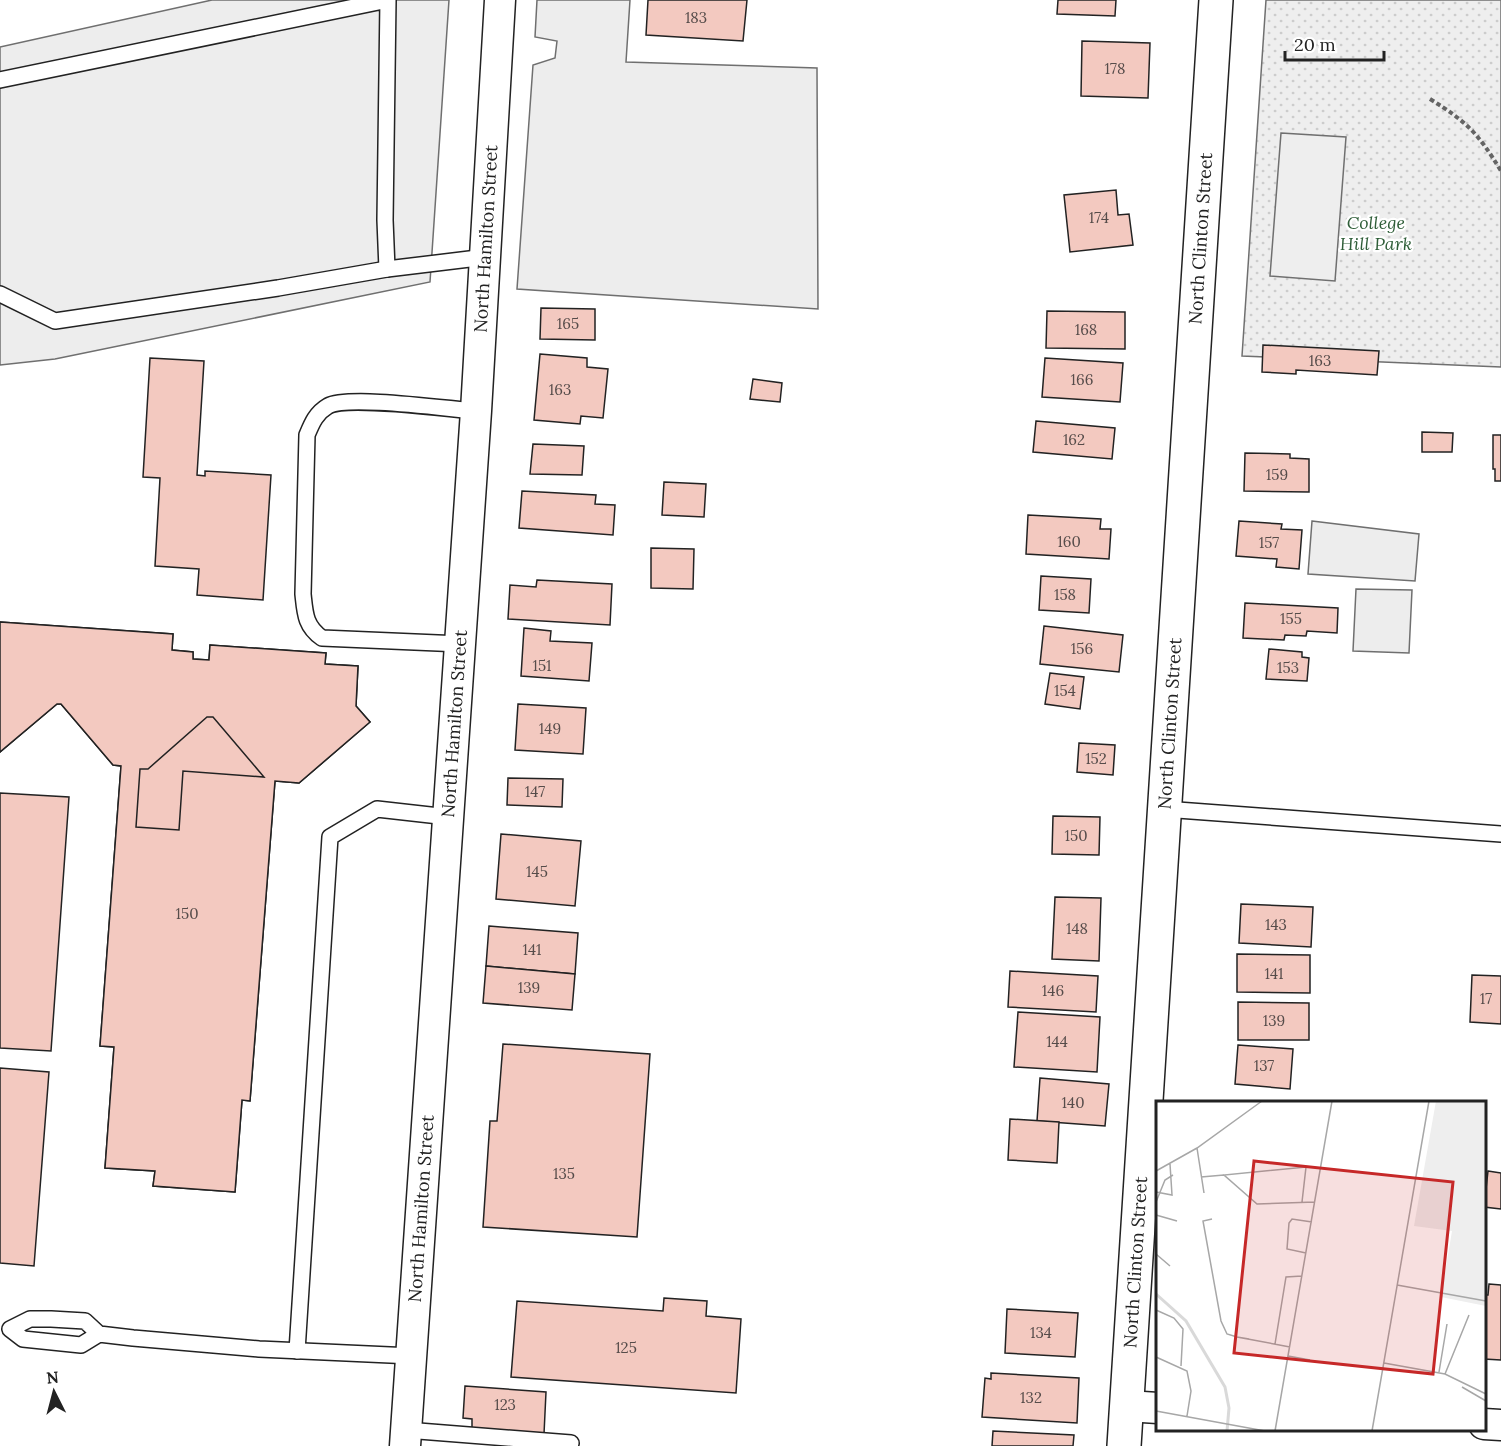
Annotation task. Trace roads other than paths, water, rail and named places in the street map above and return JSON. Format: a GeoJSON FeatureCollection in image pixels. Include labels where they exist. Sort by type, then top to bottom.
{"type":"FeatureCollection","features":[{"type":"Feature","properties":{"kind":"street","name":"North Hamilton Street"},"geometry":{"type":"LineString","coordinates":[[406,1438],[476,411],[500,0]]}},
{"type":"Feature","properties":{"kind":"street","name":"North Clinton Street"},"geometry":{"type":"LineString","coordinates":[[1124,1446],[1142,1407],[1164,809],[1216,0]]}},
{"type":"Feature","properties":{"kind":"street"},"geometry":{"type":"LineString","coordinates":[[1486,1424],[1501,1425]]}},
{"type":"Feature","properties":{"kind":"lane"},"geometry":{"type":"LineString","coordinates":[[387,269],[385,220],[388,0]]}},
{"type":"Feature","properties":{"kind":"lane"},"geometry":{"type":"LineString","coordinates":[[0,80],[397,0]]}},
{"type":"Feature","properties":{"kind":"lane"},"geometry":{"type":"LineString","coordinates":[[0,294],[55,321],[278,288],[387,269],[486,257]]}},
{"type":"Feature","properties":{"kind":"lane"},"geometry":{"type":"LineString","coordinates":[[460,644],[322,638],[310,630],[305,617],[303,594],[307,435],[316,416],[330,405],[363,402],[476,411]]}},
{"type":"Feature","properties":{"kind":"lane"},"geometry":{"type":"LineString","coordinates":[[297,1351],[330,837],[377,809],[448,817]]}},
{"type":"Feature","properties":{"kind":"lane"},"geometry":{"type":"LineString","coordinates":[[1164,809],[1501,834]]}},
{"type":"Feature","properties":{"kind":"lane"},"geometry":{"type":"LineString","coordinates":[[5,1328],[30,1319],[85,1321],[99,1334]]}},
{"type":"Feature","properties":{"kind":"lane"},"geometry":{"type":"LineString","coordinates":[[5,1328],[23,1340],[81,1345],[99,1334],[297,1351],[412,1356]]}},
{"type":"Feature","properties":{"kind":"lane"},"geometry":{"type":"LineString","coordinates":[[406,1438],[571,1443]]}},
{"type":"Feature","properties":{"kind":"park label","name":"College Hill Park"},"geometry":{"type":"Point","coordinates":[1376,233]}}]}
